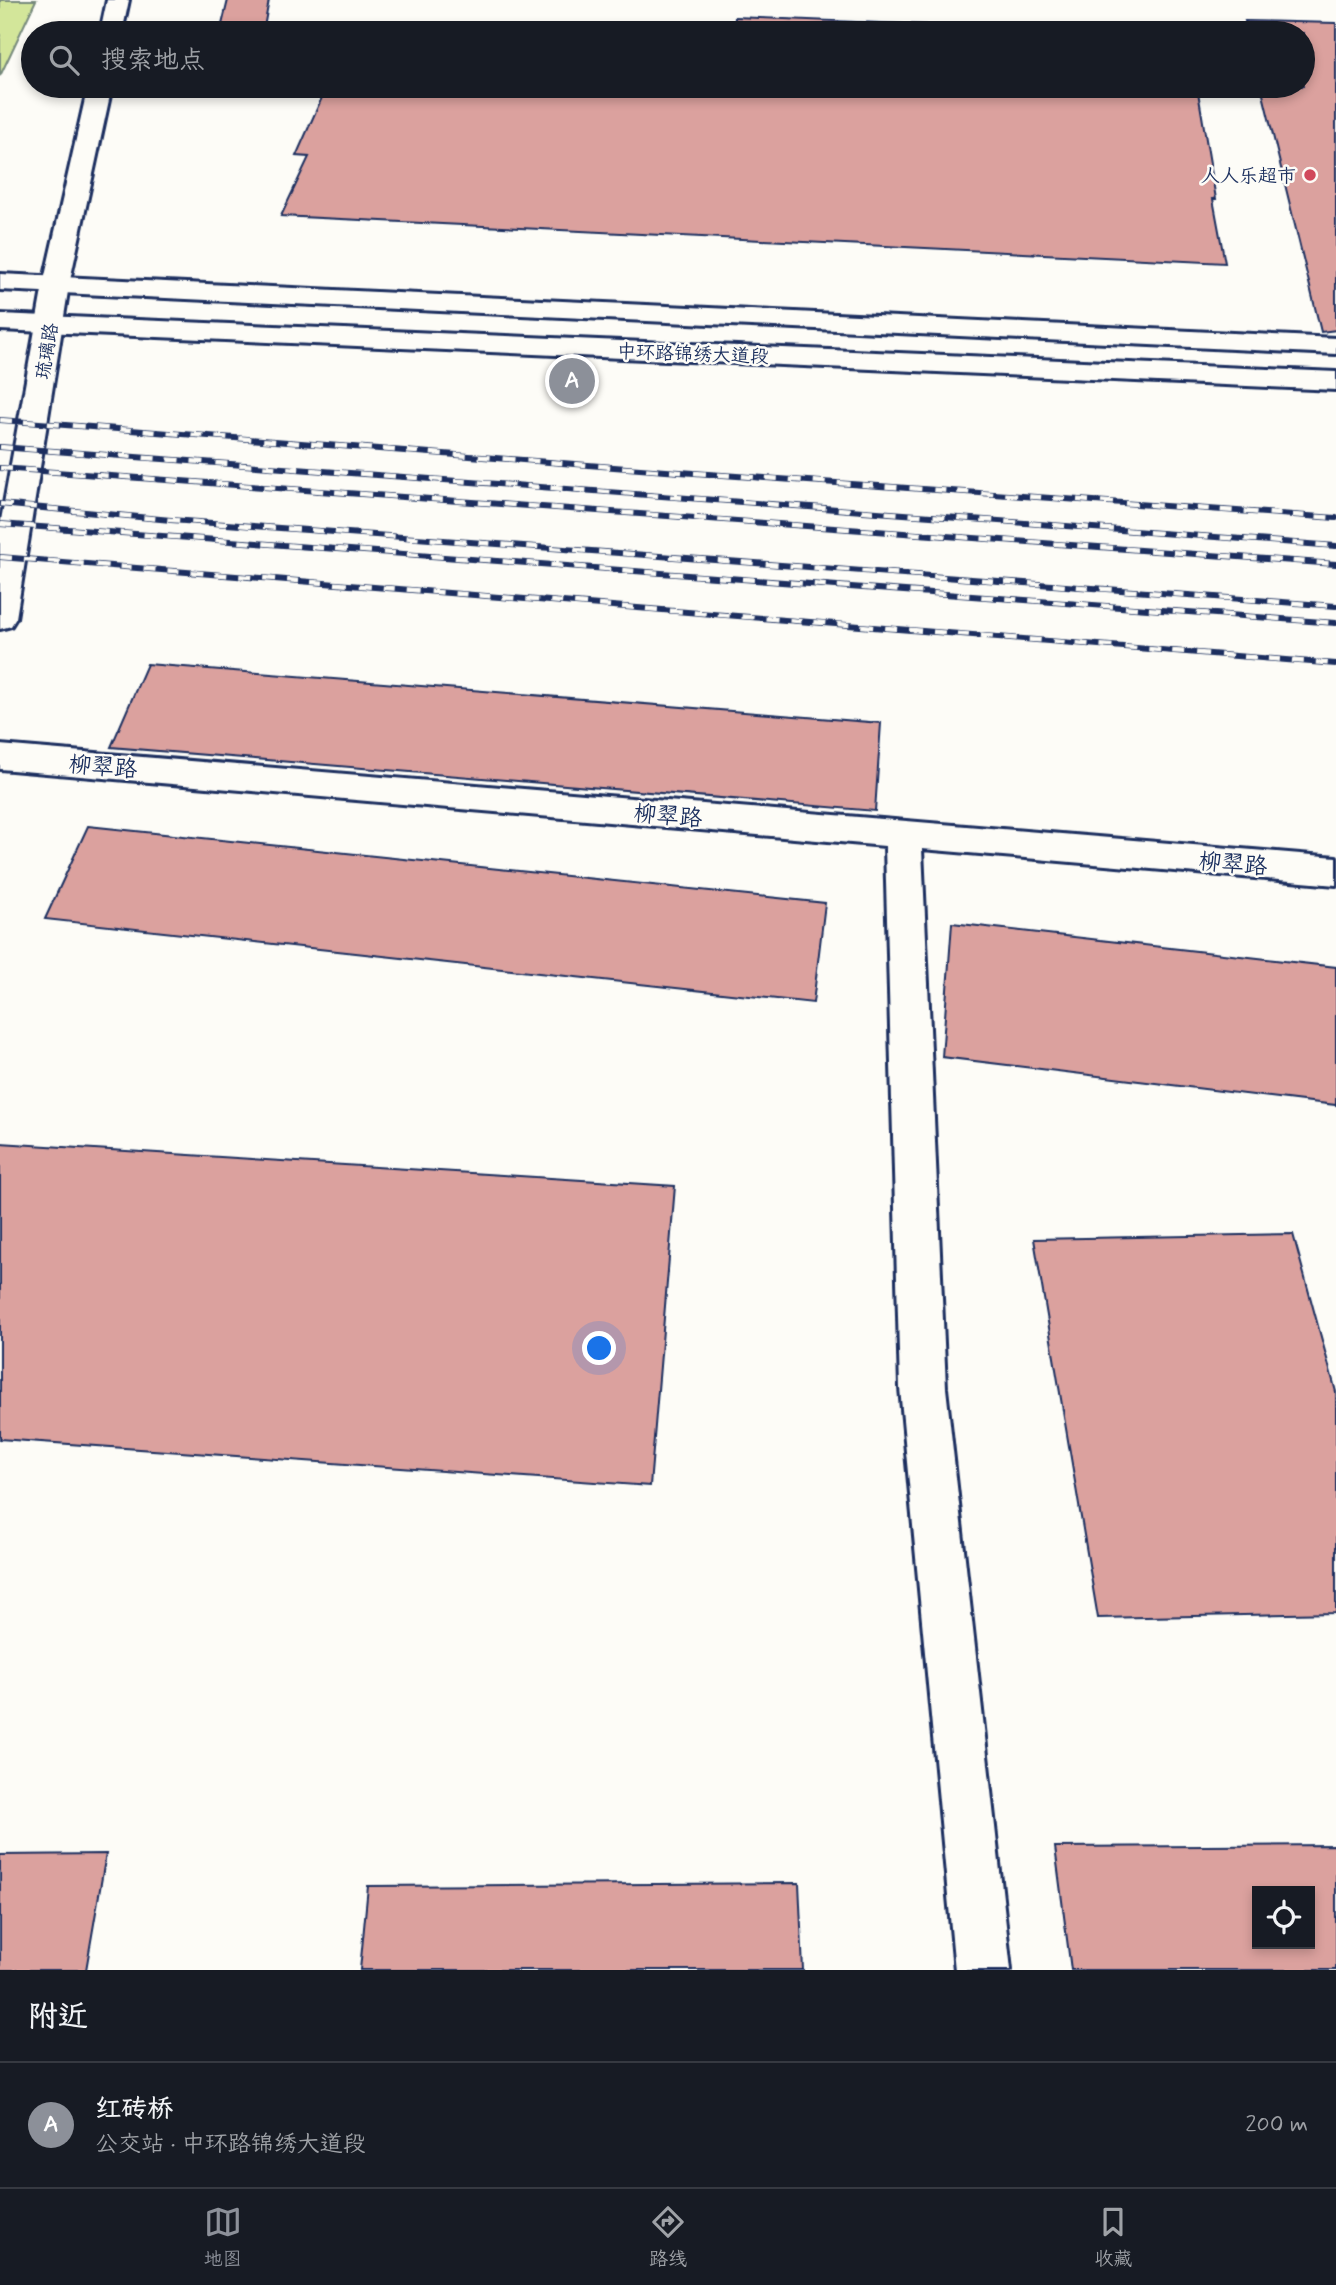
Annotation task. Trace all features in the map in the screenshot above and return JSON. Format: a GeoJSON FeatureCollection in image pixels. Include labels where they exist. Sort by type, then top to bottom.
{"type":"FeatureCollection","features":[{"type":"Feature","properties":{"kind":"street"},"geometry":{"type":"LineString","coordinates":[[114,21],[118,0]]}},
{"type":"Feature","properties":{"kind":"street","name":"琉璃路"},"geometry":{"type":"LineString","coordinates":[[0,618],[56,285],[97,98]]}},
{"type":"Feature","properties":{"kind":"street","name":"中环路锦绣大道段"},"geometry":{"type":"LineString","coordinates":[[0,282],[1336,346]]}},
{"type":"Feature","properties":{"kind":"street","name":"中环路锦绣大道段"},"geometry":{"type":"LineString","coordinates":[[0,322],[1336,381]]}},
{"type":"Feature","properties":{"kind":"street","name":"柳翠路"},"geometry":{"type":"LineString","coordinates":[[0,757],[1336,871]]}},
{"type":"Feature","properties":{"kind":"street"},"geometry":{"type":"LineString","coordinates":[[903,835],[923,1388],[983,1970]]}},
{"type":"Feature","properties":{"kind":"green space"},"geometry":{"type":"Polygon","coordinates":[[[0,0],[36,0],[26,21],[21,21],[21,32],[0,76],[0,0]]]}},
{"type":"Feature","properties":{"kind":"building"},"geometry":{"type":"Polygon","coordinates":[[[228,0],[269,0],[265,21],[223,21],[228,0]]]}},
{"type":"Feature","properties":{"kind":"building"},"geometry":{"type":"Polygon","coordinates":[[[735,17],[832,21],[735,21],[735,17]]]}},
{"type":"Feature","properties":{"kind":"building","name":"人人乐超市"},"geometry":{"type":"Polygon","coordinates":[[[1315,23],[1336,23],[1336,330],[1321,332],[1264,98],[1315,98],[1315,23]]]}},
{"type":"Feature","properties":{"kind":"building"},"geometry":{"type":"Polygon","coordinates":[[[322,98],[1199,98],[1225,263],[281,216],[309,157],[296,156],[322,98]]]}},
{"type":"Feature","properties":{"kind":"building"},"geometry":{"type":"Polygon","coordinates":[[[147,664],[881,723],[875,811],[111,747],[147,664]]]}},
{"type":"Feature","properties":{"kind":"building"},"geometry":{"type":"Polygon","coordinates":[[[88,826],[825,903],[813,1003],[45,919],[88,826]]]}},
{"type":"Feature","properties":{"kind":"building"},"geometry":{"type":"Polygon","coordinates":[[[952,923],[1336,967],[1336,1105],[942,1057],[952,923]]]}},
{"type":"Feature","properties":{"kind":"building"},"geometry":{"type":"Polygon","coordinates":[[[0,1143],[675,1186],[650,1486],[0,1439],[0,1143]]]}},
{"type":"Feature","properties":{"kind":"building"},"geometry":{"type":"Polygon","coordinates":[[[1293,1234],[1336,1392],[1336,1613],[1098,1618],[1034,1239],[1293,1234]]]}},
{"type":"Feature","properties":{"kind":"building"},"geometry":{"type":"Polygon","coordinates":[[[1336,1845],[1336,1970],[1071,1970],[1055,1847],[1336,1845]]]}},
{"type":"Feature","properties":{"kind":"building"},"geometry":{"type":"Polygon","coordinates":[[[106,1854],[86,1970],[0,1970],[0,1855],[106,1854]]]}},
{"type":"Feature","properties":{"kind":"building"},"geometry":{"type":"Polygon","coordinates":[[[799,1883],[803,1970],[360,1970],[368,1886],[799,1883]]]}},
{"type":"Feature","properties":{"kind":"railway"},"geometry":{"type":"LineString","coordinates":[[0,420],[666,471],[1336,518]]}},
{"type":"Feature","properties":{"kind":"railway"},"geometry":{"type":"LineString","coordinates":[[0,447],[1336,546]]}},
{"type":"Feature","properties":{"kind":"railway"},"geometry":{"type":"LineString","coordinates":[[0,468],[1336,564]]}},
{"type":"Feature","properties":{"kind":"railway"},"geometry":{"type":"LineString","coordinates":[[0,504],[171,520],[1336,606]]}},
{"type":"Feature","properties":{"kind":"railway"},"geometry":{"type":"LineString","coordinates":[[0,524],[1336,623]]}},
{"type":"Feature","properties":{"kind":"railway"},"geometry":{"type":"LineString","coordinates":[[0,557],[1336,664]]}},
{"type":"Feature","properties":{"kind":"place","name":"人人乐超市"},"geometry":{"type":"Point","coordinates":[1310,175]}},
{"type":"Feature","properties":{"kind":"place","name":"红砖桥"},"geometry":{"type":"Point","coordinates":[572,381]}}]}
